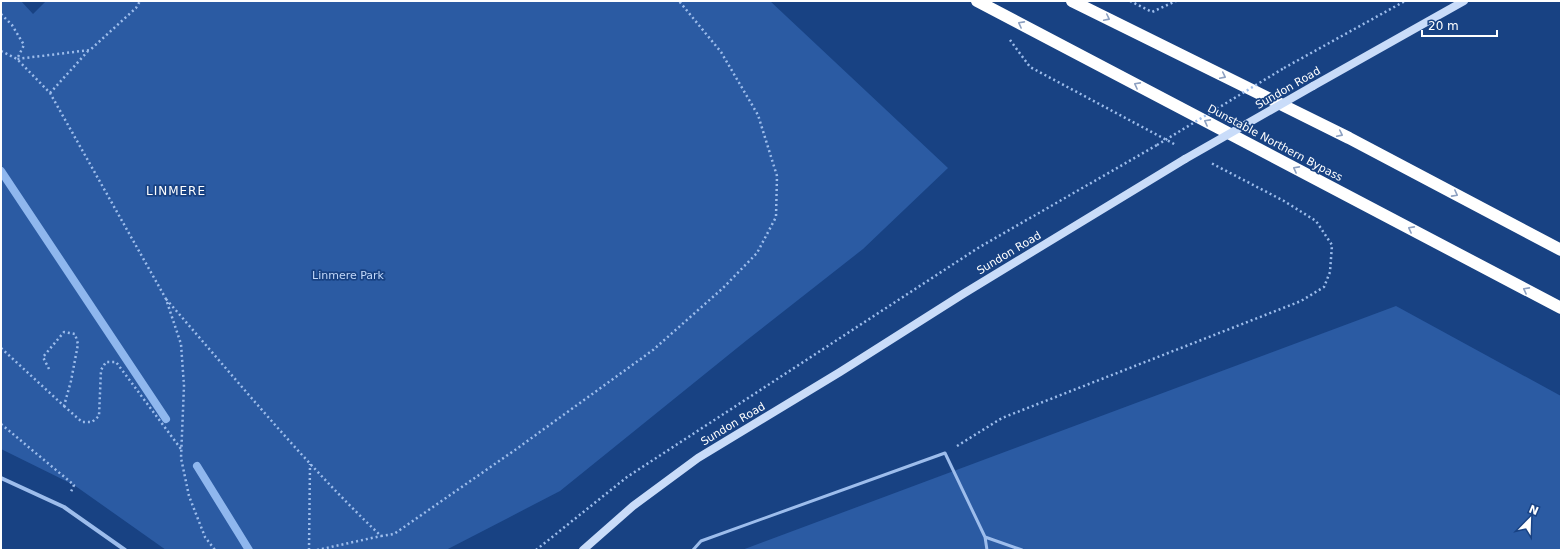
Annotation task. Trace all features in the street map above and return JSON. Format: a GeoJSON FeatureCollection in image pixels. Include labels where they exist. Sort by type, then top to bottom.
{"type":"FeatureCollection","features":[{"type":"Feature","properties":{"kind":"highway","name":"Dunstable Northern Bypass"},"geometry":{"type":"LineString","coordinates":[[977,1],[1561,308]]}},
{"type":"Feature","properties":{"kind":"highway"},"geometry":{"type":"LineString","coordinates":[[1072,1],[1349,138],[1561,250]]}},
{"type":"Feature","properties":{"kind":"main road","name":"Sundon Road"},"geometry":{"type":"LineString","coordinates":[[582,550],[633,506],[698,458],[840,372],[963,294],[1186,159],[1464,1]]}},
{"type":"Feature","properties":{"kind":"street"},"geometry":{"type":"LineString","coordinates":[[1,478],[64,507],[125,550]]}},
{"type":"Feature","properties":{"kind":"lane"},"geometry":{"type":"LineString","coordinates":[[693,550],[701,542],[945,453],[985,537],[987,550]]}},
{"type":"Feature","properties":{"kind":"lane"},"geometry":{"type":"LineString","coordinates":[[985,537],[1022,550]]}},
{"type":"Feature","properties":{"kind":"path"},"geometry":{"type":"LineString","coordinates":[[50,93],[90,50],[136,8],[140,1]]}},
{"type":"Feature","properties":{"kind":"path"},"geometry":{"type":"LineString","coordinates":[[317,550],[394,534],[509,454],[652,350],[723,288],[757,253],[776,217],[777,176],[758,115],[721,52],[679,1]]}},
{"type":"Feature","properties":{"kind":"path"},"geometry":{"type":"LineString","coordinates":[[1130,1],[1152,12],[1176,1]]}},
{"type":"Feature","properties":{"kind":"path"},"geometry":{"type":"LineString","coordinates":[[536,550],[627,476],[978,248],[1157,145],[1284,68],[1405,1]]}},
{"type":"Feature","properties":{"kind":"path"},"geometry":{"type":"LineString","coordinates":[[1,14],[12,25],[24,45],[17,59]]}},
{"type":"Feature","properties":{"kind":"path"},"geometry":{"type":"LineString","coordinates":[[1006,35],[1030,67],[1178,146]]}},
{"type":"Feature","properties":{"kind":"path"},"geometry":{"type":"LineString","coordinates":[[17,59],[90,50]]}},
{"type":"Feature","properties":{"kind":"path"},"geometry":{"type":"LineString","coordinates":[[1,51],[17,59],[50,93],[166,299],[181,344],[184,386],[181,458],[189,496],[204,537],[215,550]]}},
{"type":"Feature","properties":{"kind":"path"},"geometry":{"type":"LineString","coordinates":[[945,453],[1002,418],[1301,302],[1324,287],[1330,272],[1332,245],[1316,221],[1206,160]]}},
{"type":"Feature","properties":{"kind":"path"},"geometry":{"type":"LineString","coordinates":[[166,299],[310,464],[357,514],[381,536]]}},
{"type":"Feature","properties":{"kind":"path"},"geometry":{"type":"LineString","coordinates":[[49,368],[43,357],[64,332],[75,334],[78,344],[71,381],[64,406]]}},
{"type":"Feature","properties":{"kind":"path"},"geometry":{"type":"LineString","coordinates":[[1,348],[82,422],[92,422],[99,416],[101,370],[106,362],[116,362],[181,449]]}},
{"type":"Feature","properties":{"kind":"path"},"geometry":{"type":"LineString","coordinates":[[1,424],[74,485],[64,507]]}},
{"type":"Feature","properties":{"kind":"path"},"geometry":{"type":"LineString","coordinates":[[309,550],[310,464]]}},
{"type":"Feature","properties":{"kind":"green space","name":"Linmere Park"},"geometry":{"type":"Polygon","coordinates":[[[1,1],[21,1],[33,14],[46,1],[770,1],[948,168],[863,249],[747,340],[560,491],[446,550],[166,550],[74,485],[1,449],[1,1]]]}},
{"type":"Feature","properties":{"kind":"green space"},"geometry":{"type":"Polygon","coordinates":[[[1396,306],[1561,396],[1561,550],[742,550],[1396,306]]]}},
{"type":"Feature","properties":{"kind":"waterway"},"geometry":{"type":"LineString","coordinates":[[1,171],[166,419]]}},
{"type":"Feature","properties":{"kind":"waterway"},"geometry":{"type":"LineString","coordinates":[[197,466],[249,550]]}},
{"type":"Feature","properties":{"kind":"district","name":"LINMERE"},"geometry":{"type":"Point","coordinates":[176,191]}}]}
